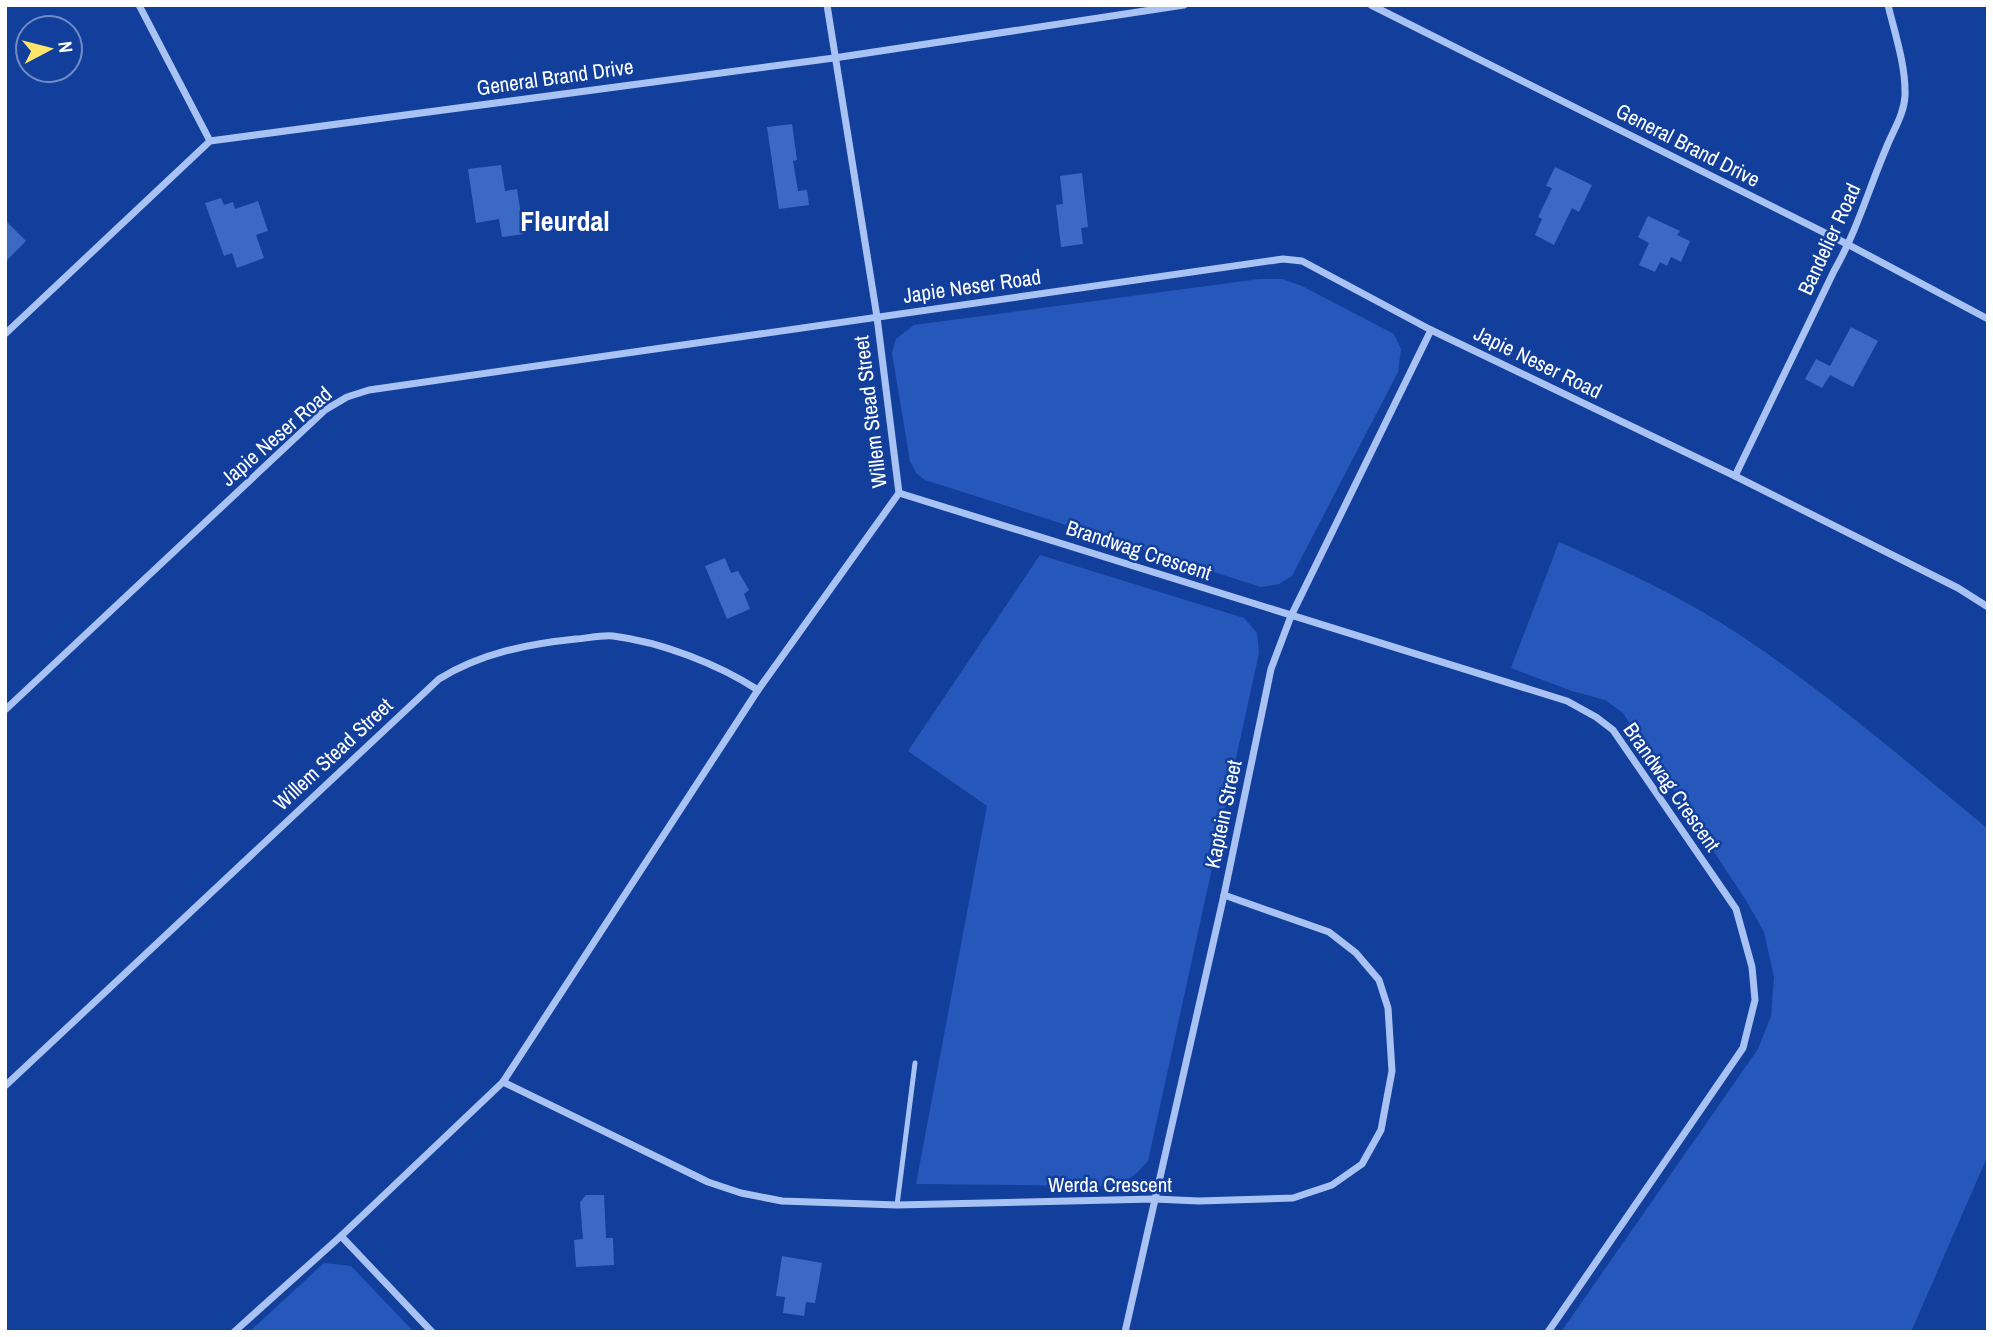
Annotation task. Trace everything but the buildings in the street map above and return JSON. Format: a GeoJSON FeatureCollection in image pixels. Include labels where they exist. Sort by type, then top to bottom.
{"type":"FeatureCollection","features":[{"type":"Feature","properties":{"kind":"street"},"geometry":{"type":"LineString","coordinates":[[5,334],[210,141],[139,5]]}},
{"type":"Feature","properties":{"kind":"street","name":"Willem Stead Street"},"geometry":{"type":"LineString","coordinates":[[234,1332],[341,1236],[503,1082],[758,690],[899,492],[877,317],[827,5]]}},
{"type":"Feature","properties":{"kind":"street","name":"General Brand Drive"},"geometry":{"type":"LineString","coordinates":[[210,141],[834,58],[1184,5]]}},
{"type":"Feature","properties":{"kind":"street","name":"General Brand Drive"},"geometry":{"type":"LineString","coordinates":[[1371,5],[1988,319]]}},
{"type":"Feature","properties":{"kind":"street","name":"Bandelier Road"},"geometry":{"type":"LineString","coordinates":[[1735,476],[1834,271],[1849,246],[1904,106],[1903,71],[1888,5]]}},
{"type":"Feature","properties":{"kind":"street","name":"Japie Neser Road"},"geometry":{"type":"LineString","coordinates":[[5,710],[325,410],[347,397],[369,390],[1283,259],[1302,261],[1431,330],[1735,476],[1958,588],[1988,607]]}},
{"type":"Feature","properties":{"kind":"street","name":"Kaptein Street"},"geometry":{"type":"LineString","coordinates":[[1125,1332],[1224,895],[1271,668],[1291,617],[1431,330]]}},
{"type":"Feature","properties":{"kind":"street","name":"Brandwag Crescent"},"geometry":{"type":"LineString","coordinates":[[899,492],[1291,617],[1567,701],[1613,730],[1736,909],[1752,967],[1755,1000],[1743,1048],[1548,1332]]}},
{"type":"Feature","properties":{"kind":"street","name":"Willem Stead Street"},"geometry":{"type":"LineString","coordinates":[[5,1086],[439,679],[463,664],[514,647],[611,635],[657,645],[733,674],[758,690]]}},
{"type":"Feature","properties":{"kind":"street","name":"Werda Crescent"},"geometry":{"type":"LineString","coordinates":[[503,1082],[708,1182],[741,1193],[782,1201],[897,1205],[1293,1198],[1332,1185],[1362,1164],[1381,1130],[1392,1071],[1388,1008],[1379,980],[1356,953],[1329,932],[1224,895]]}},
{"type":"Feature","properties":{"kind":"street"},"geometry":{"type":"LineString","coordinates":[[341,1236],[432,1332]]}},
{"type":"Feature","properties":{"kind":"lane"},"geometry":{"type":"LineString","coordinates":[[897,1205],[915,1063]]}},
{"type":"Feature","properties":{"kind":"shaded area"},"geometry":{"type":"Polygon","coordinates":[[[1259,279],[1282,279],[1302,286],[1394,334],[1401,349],[1398,372],[1292,576],[1279,584],[1261,587],[925,480],[916,473],[910,461],[892,353],[896,339],[914,325],[1259,279]]]}},
{"type":"Feature","properties":{"kind":"shaded area"},"geometry":{"type":"Polygon","coordinates":[[[1559,542],[1674,596],[1740,635],[1835,704],[1988,829],[1988,1155],[1911,1332],[1561,1332],[1758,1049],[1771,1016],[1774,977],[1764,932],[1747,902],[1623,713],[1605,700],[1572,691],[1511,668],[1559,542]]]}},
{"type":"Feature","properties":{"kind":"shaded area"},"geometry":{"type":"Polygon","coordinates":[[[1040,555],[1244,618],[1257,633],[1259,653],[1148,1161],[1129,1179],[1104,1186],[916,1184],[987,806],[908,751],[1040,555]]]}},
{"type":"Feature","properties":{"kind":"shaded area"},"geometry":{"type":"Polygon","coordinates":[[[324,1263],[351,1266],[414,1332],[249,1332],[324,1263]]]}},
{"type":"Feature","properties":{"kind":"district","name":"Fleurdal"},"geometry":{"type":"Point","coordinates":[565,221]}}]}
